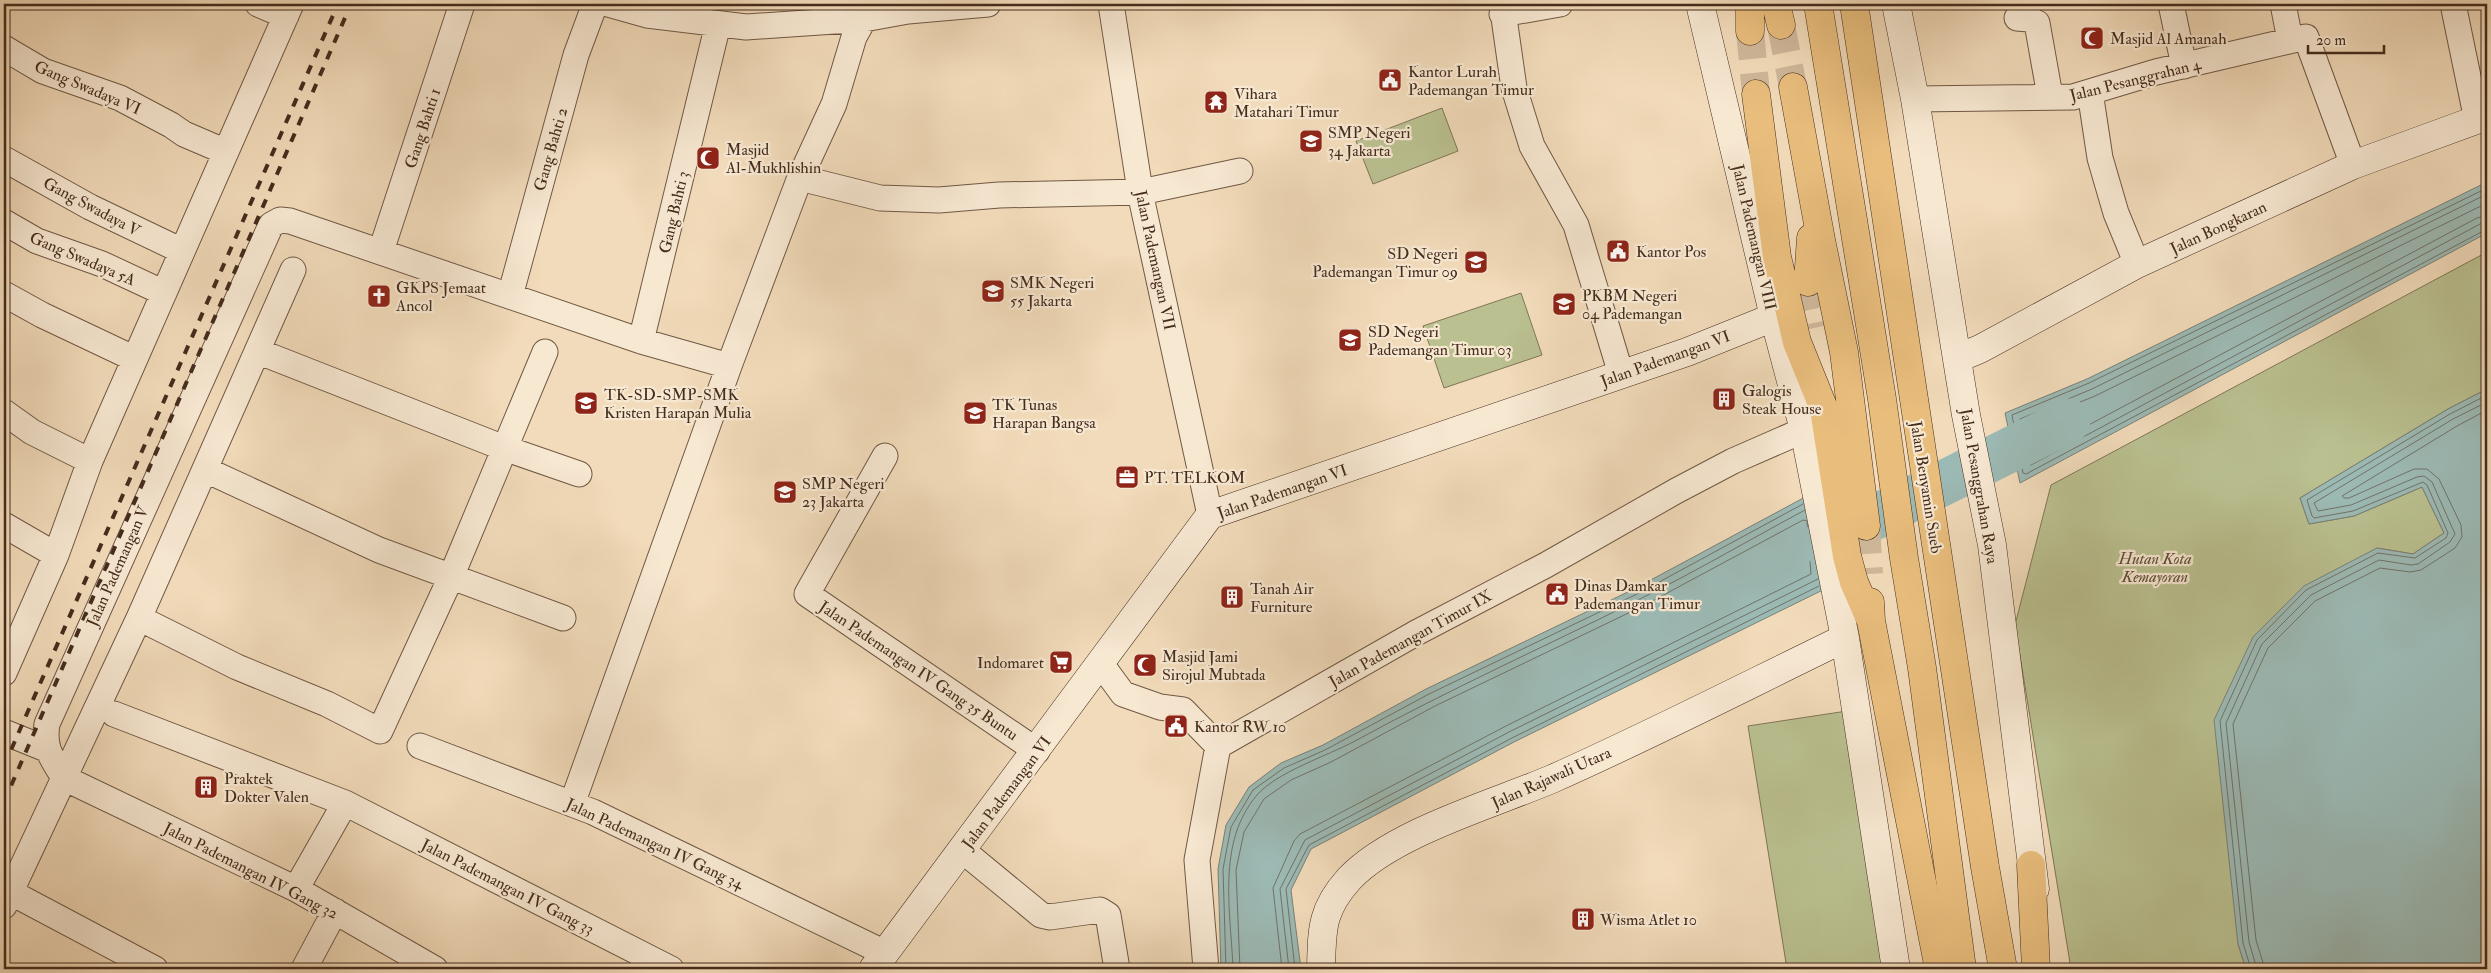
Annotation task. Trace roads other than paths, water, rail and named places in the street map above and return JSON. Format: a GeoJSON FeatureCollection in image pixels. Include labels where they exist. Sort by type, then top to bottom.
{"type":"FeatureCollection","features":[{"type":"Feature","properties":{"kind":"main road"},"geometry":{"type":"LineString","coordinates":[[1750,4],[1750,31]]}},
{"type":"Feature","properties":{"kind":"main road","name":"Jalan Benyamin Sueb"},"geometry":{"type":"LineString","coordinates":[[1818,4],[1881,389],[1904,558],[1922,668],[1962,969]]}},
{"type":"Feature","properties":{"kind":"main road","name":"Jalan Benyamin Sueb"},"geometry":{"type":"LineString","coordinates":[[1854,4],[1937,552],[2003,969]]}},
{"type":"Feature","properties":{"kind":"main road"},"geometry":{"type":"LineString","coordinates":[[1793,87],[1844,352],[1866,526]]}},
{"type":"Feature","properties":{"kind":"main road"},"geometry":{"type":"LineString","coordinates":[[1756,94],[1777,257],[1797,342],[1824,409],[1847,556],[1862,578],[1939,969]]}},
{"type":"Feature","properties":{"kind":"main road"},"geometry":{"type":"LineString","coordinates":[[1808,282],[1814,204]]}},
{"type":"Feature","properties":{"kind":"main road"},"geometry":{"type":"LineString","coordinates":[[1814,328],[1826,382],[1824,409]]}},
{"type":"Feature","properties":{"kind":"main road"},"geometry":{"type":"LineString","coordinates":[[2031,865],[2036,969]]}},
{"type":"Feature","properties":{"kind":"street"},"geometry":{"type":"LineString","coordinates":[[4,673],[11,641],[56,555],[90,461],[288,10],[258,4]]}},
{"type":"Feature","properties":{"kind":"street","name":"Gang Bahti 1"},"geometry":{"type":"LineString","coordinates":[[382,251],[462,4]]}},
{"type":"Feature","properties":{"kind":"street","name":"Gang Bahti 2"},"geometry":{"type":"LineString","coordinates":[[510,296],[576,55],[595,4]]}},
{"type":"Feature","properties":{"kind":"street"},"geometry":{"type":"LineString","coordinates":[[608,4],[647,15],[746,27],[860,26],[908,11],[980,5]]}},
{"type":"Feature","properties":{"kind":"street","name":"Jalan Pademangan VII"},"geometry":{"type":"LineString","coordinates":[[1111,4],[1141,192],[1210,515]]}},
{"type":"Feature","properties":{"kind":"street"},"geometry":{"type":"LineString","coordinates":[[1560,4],[1502,9],[1514,88],[1532,146],[1576,225],[1621,374]]}},
{"type":"Feature","properties":{"kind":"street","name":"Jalan Pademangan VIII"},"geometry":{"type":"LineString","coordinates":[[1700,4],[1774,317],[1804,430],[1844,632]]}},
{"type":"Feature","properties":{"kind":"street","name":"Jalan Pesanggrahan Raya"},"geometry":{"type":"LineString","coordinates":[[1896,4],[1915,99],[1966,414],[1988,526],[2031,865],[2050,969]]}},
{"type":"Feature","properties":{"kind":"street"},"geometry":{"type":"LineString","coordinates":[[2171,4],[2184,66]]}},
{"type":"Feature","properties":{"kind":"street"},"geometry":{"type":"LineString","coordinates":[[2283,4],[2290,40]]}},
{"type":"Feature","properties":{"kind":"street"},"geometry":{"type":"LineString","coordinates":[[2453,4],[2482,118]]}},
{"type":"Feature","properties":{"kind":"street"},"geometry":{"type":"LineString","coordinates":[[2018,18],[2029,19],[2037,24],[2050,96]]}},
{"type":"Feature","properties":{"kind":"street","name":"Gang Bahti 3"},"geometry":{"type":"LineString","coordinates":[[641,342],[718,24]]}},
{"type":"Feature","properties":{"kind":"street"},"geometry":{"type":"LineString","coordinates":[[572,804],[722,364],[799,180],[834,104],[860,26]]}},
{"type":"Feature","properties":{"kind":"street","name":"Jalan Pesanggrahan 4"},"geometry":{"type":"LineString","coordinates":[[1915,99],[2073,97],[2156,72],[2302,37],[2308,40],[2353,165]]}},
{"type":"Feature","properties":{"kind":"street","name":"Gang Swadaya VI"},"geometry":{"type":"LineString","coordinates":[[4,48],[42,71],[120,98],[171,124],[184,134],[226,152]]}},
{"type":"Feature","properties":{"kind":"street"},"geometry":{"type":"LineString","coordinates":[[2090,92],[2100,158],[2116,213],[2137,264]]}},
{"type":"Feature","properties":{"kind":"street","name":"Jalan Bongkaran"},"geometry":{"type":"LineString","coordinates":[[1958,358],[1980,349],[2137,264],[2353,165],[2482,118]]}},
{"type":"Feature","properties":{"kind":"street","name":"Gang Swadaya V"},"geometry":{"type":"LineString","coordinates":[[4,159],[90,207],[182,251]]}},
{"type":"Feature","properties":{"kind":"street"},"geometry":{"type":"LineString","coordinates":[[799,180],[808,180],[880,198],[939,200],[999,195],[1141,192],[1240,171]]}},
{"type":"Feature","properties":{"kind":"street","name":"Jalan Pademangan V"},"geometry":{"type":"LineString","coordinates":[[46,749],[47,724],[270,225],[280,220],[290,221],[382,251]]}},
{"type":"Feature","properties":{"kind":"street","name":"Gang Swadaya 5A"},"geometry":{"type":"LineString","coordinates":[[4,222],[37,241],[102,264],[164,293]]}},
{"type":"Feature","properties":{"kind":"street"},"geometry":{"type":"LineString","coordinates":[[382,251],[641,342],[722,364]]}},
{"type":"Feature","properties":{"kind":"street"},"geometry":{"type":"LineString","coordinates":[[155,969],[7,899],[139,618],[293,270]]}},
{"type":"Feature","properties":{"kind":"street"},"geometry":{"type":"LineString","coordinates":[[4,294],[42,315],[135,358]]}},
{"type":"Feature","properties":{"kind":"street","name":"Jalan Pademangan VI"},"geometry":{"type":"LineString","coordinates":[[879,961],[1210,515],[1686,352],[1774,317]]}},
{"type":"Feature","properties":{"kind":"street"},"geometry":{"type":"LineString","coordinates":[[257,351],[504,448],[579,474]]}},
{"type":"Feature","properties":{"kind":"street"},"geometry":{"type":"LineString","coordinates":[[139,618],[237,667],[327,704],[380,730],[450,577],[545,352]]}},
{"type":"Feature","properties":{"kind":"street"},"geometry":{"type":"LineString","coordinates":[[4,412],[32,432],[90,461]]}},
{"type":"Feature","properties":{"kind":"street","name":"Jalan Pademangan Timur IX"},"geometry":{"type":"LineString","coordinates":[[1218,746],[1416,633],[1546,565],[1676,491],[1733,461],[1804,430]]}},
{"type":"Feature","properties":{"kind":"street","name":"Jalan Pademangan IV Gang 35 Buntu"},"geometry":{"type":"LineString","coordinates":[[885,456],[807,594],[1037,750]]}},
{"type":"Feature","properties":{"kind":"street"},"geometry":{"type":"LineString","coordinates":[[206,470],[379,550],[563,618]]}},
{"type":"Feature","properties":{"kind":"street"},"geometry":{"type":"LineString","coordinates":[[4,525],[56,555]]}},
{"type":"Feature","properties":{"kind":"street"},"geometry":{"type":"LineString","coordinates":[[1844,632],[1896,969]]}},
{"type":"Feature","properties":{"kind":"street","name":"Jalan Rajawali Utara"},"geometry":{"type":"LineString","coordinates":[[1321,969],[1322,928],[1331,901],[1350,878],[1378,855],[1422,832],[1552,778],[1844,632]]}},
{"type":"Feature","properties":{"kind":"street"},"geometry":{"type":"LineString","coordinates":[[1101,664],[1123,694],[1160,708],[1182,710],[1218,746],[1197,860],[1206,969]]}},
{"type":"Feature","properties":{"kind":"street","name":"Jalan Pademangan IV Gang 33"},"geometry":{"type":"LineString","coordinates":[[114,714],[346,803],[671,969]]}},
{"type":"Feature","properties":{"kind":"street"},"geometry":{"type":"LineString","coordinates":[[4,732],[46,749],[64,778]]}},
{"type":"Feature","properties":{"kind":"street","name":"Jalan Pademangan IV Gang 34"},"geometry":{"type":"LineString","coordinates":[[420,746],[572,804],[659,843],[879,961]]}},
{"type":"Feature","properties":{"kind":"street","name":"Jalan Pademangan IV Gang 32"},"geometry":{"type":"LineString","coordinates":[[64,778],[296,889],[435,969]]}},
{"type":"Feature","properties":{"kind":"street"},"geometry":{"type":"LineString","coordinates":[[296,889],[346,803]]}},
{"type":"Feature","properties":{"kind":"street"},"geometry":{"type":"LineString","coordinates":[[962,850],[1041,915],[1050,917],[1100,910],[1105,912],[1108,915],[1117,969]]}},
{"type":"Feature","properties":{"kind":"street"},"geometry":{"type":"LineString","coordinates":[[304,969],[334,911]]}},
{"type":"Feature","properties":{"kind":"water"},"geometry":{"type":"Polygon","coordinates":[[[2487,182],[2487,233],[2020,483],[2005,413],[2087,379],[2487,182]]]}},
{"type":"Feature","properties":{"kind":"water"},"geometry":{"type":"Polygon","coordinates":[[[2487,389],[2487,443],[2485,444],[2487,450],[2487,969],[2246,969],[2238,944],[2214,720],[2253,637],[2304,586],[2377,548],[2413,554],[2444,533],[2422,487],[2354,516],[2309,524],[2300,498],[2448,409],[2487,389]]]}},
{"type":"Feature","properties":{"kind":"water"},"geometry":{"type":"Polygon","coordinates":[[[1822,488],[1833,585],[1514,742],[1311,849],[1291,890],[1301,969],[1221,969],[1218,869],[1226,825],[1249,787],[1281,763],[1323,745],[1426,689],[1634,589],[1822,488]]]}},
{"type":"Feature","properties":{"kind":"waterway"},"geometry":{"type":"LineString","coordinates":[[1823,543],[2068,421]]}},
{"type":"Feature","properties":{"kind":"tunnel"},"geometry":{"type":"LineString","coordinates":[[1781,25],[1793,87]]}},
{"type":"Feature","properties":{"kind":"tunnel"},"geometry":{"type":"LineString","coordinates":[[1750,31],[1756,94]]}},
{"type":"Feature","properties":{"kind":"tunnel"},"geometry":{"type":"LineString","coordinates":[[1808,282],[1807,296],[1814,328]]}},
{"type":"Feature","properties":{"kind":"tunnel"},"geometry":{"type":"LineString","coordinates":[[1866,526],[1869,574]]}},
{"type":"Feature","properties":{"kind":"railway"},"geometry":{"type":"LineString","coordinates":[[4,766],[338,4]]}},
{"type":"Feature","properties":{"kind":"railway"},"geometry":{"type":"LineString","coordinates":[[4,802],[351,4]]}},
{"type":"Feature","properties":{"kind":"place","name":"Masjid Al Amanah"},"geometry":{"type":"Point","coordinates":[2092,38]}},
{"type":"Feature","properties":{"kind":"place","name":"Kantor Lurah Pademangan Timur"},"geometry":{"type":"Point","coordinates":[1390,80]}},
{"type":"Feature","properties":{"kind":"place","name":"Vihara Matahari Timur"},"geometry":{"type":"Point","coordinates":[1216,102]}},
{"type":"Feature","properties":{"kind":"place","name":"SMP Negeri 34 Jakarta"},"geometry":{"type":"Point","coordinates":[1311,141]}},
{"type":"Feature","properties":{"kind":"place","name":"Masjid Al-Mukhlishin"},"geometry":{"type":"Point","coordinates":[708,158]}},
{"type":"Feature","properties":{"kind":"place","name":"Kantor Pos"},"geometry":{"type":"Point","coordinates":[1618,251]}},
{"type":"Feature","properties":{"kind":"place","name":"SD Negeri Pademangan Timur 09"},"geometry":{"type":"Point","coordinates":[1476,262]}},
{"type":"Feature","properties":{"kind":"place","name":"SMK Negeri 55 Jakarta"},"geometry":{"type":"Point","coordinates":[993,291]}},
{"type":"Feature","properties":{"kind":"place","name":"GKPS Jemaat Ancol"},"geometry":{"type":"Point","coordinates":[379,296]}},
{"type":"Feature","properties":{"kind":"place","name":"PKBM Negeri 04 Pademangan"},"geometry":{"type":"Point","coordinates":[1564,304]}},
{"type":"Feature","properties":{"kind":"place","name":"SD Negeri Pademangan Timur 03"},"geometry":{"type":"Point","coordinates":[1350,340]}},
{"type":"Feature","properties":{"kind":"place","name":"Galogis Steak House"},"geometry":{"type":"Point","coordinates":[1724,399]}},
{"type":"Feature","properties":{"kind":"place","name":"TK-SD-SMP-SMK Kristen Harapan Mulia"},"geometry":{"type":"Point","coordinates":[586,403]}},
{"type":"Feature","properties":{"kind":"place","name":"TK Tunas Harapan Bangsa"},"geometry":{"type":"Point","coordinates":[975,413]}},
{"type":"Feature","properties":{"kind":"place","name":"PT. TELKOM"},"geometry":{"type":"Point","coordinates":[1127,477]}},
{"type":"Feature","properties":{"kind":"place","name":"SMP Negeri 23 Jakarta"},"geometry":{"type":"Point","coordinates":[785,492]}},
{"type":"Feature","properties":{"kind":"place","name":"Dinas Damkar Pademangan Timur"},"geometry":{"type":"Point","coordinates":[1557,594]}},
{"type":"Feature","properties":{"kind":"place","name":"Tanah Air Furniture"},"geometry":{"type":"Point","coordinates":[1232,597]}},
{"type":"Feature","properties":{"kind":"place","name":"Indomaret"},"geometry":{"type":"Point","coordinates":[1061,662]}},
{"type":"Feature","properties":{"kind":"place","name":"Masjid Jami Sirojul Mubtada"},"geometry":{"type":"Point","coordinates":[1145,665]}},
{"type":"Feature","properties":{"kind":"place","name":"Kantor RW 10"},"geometry":{"type":"Point","coordinates":[1176,726]}},
{"type":"Feature","properties":{"kind":"place","name":"Praktek Dokter Valen"},"geometry":{"type":"Point","coordinates":[206,787]}},
{"type":"Feature","properties":{"kind":"place","name":"Wisma Atlet 10"},"geometry":{"type":"Point","coordinates":[1583,919]}},
{"type":"Feature","properties":{"kind":"park label","name":"Hutan Kota Kemayoran"},"geometry":{"type":"Point","coordinates":[2155,567]}}]}
